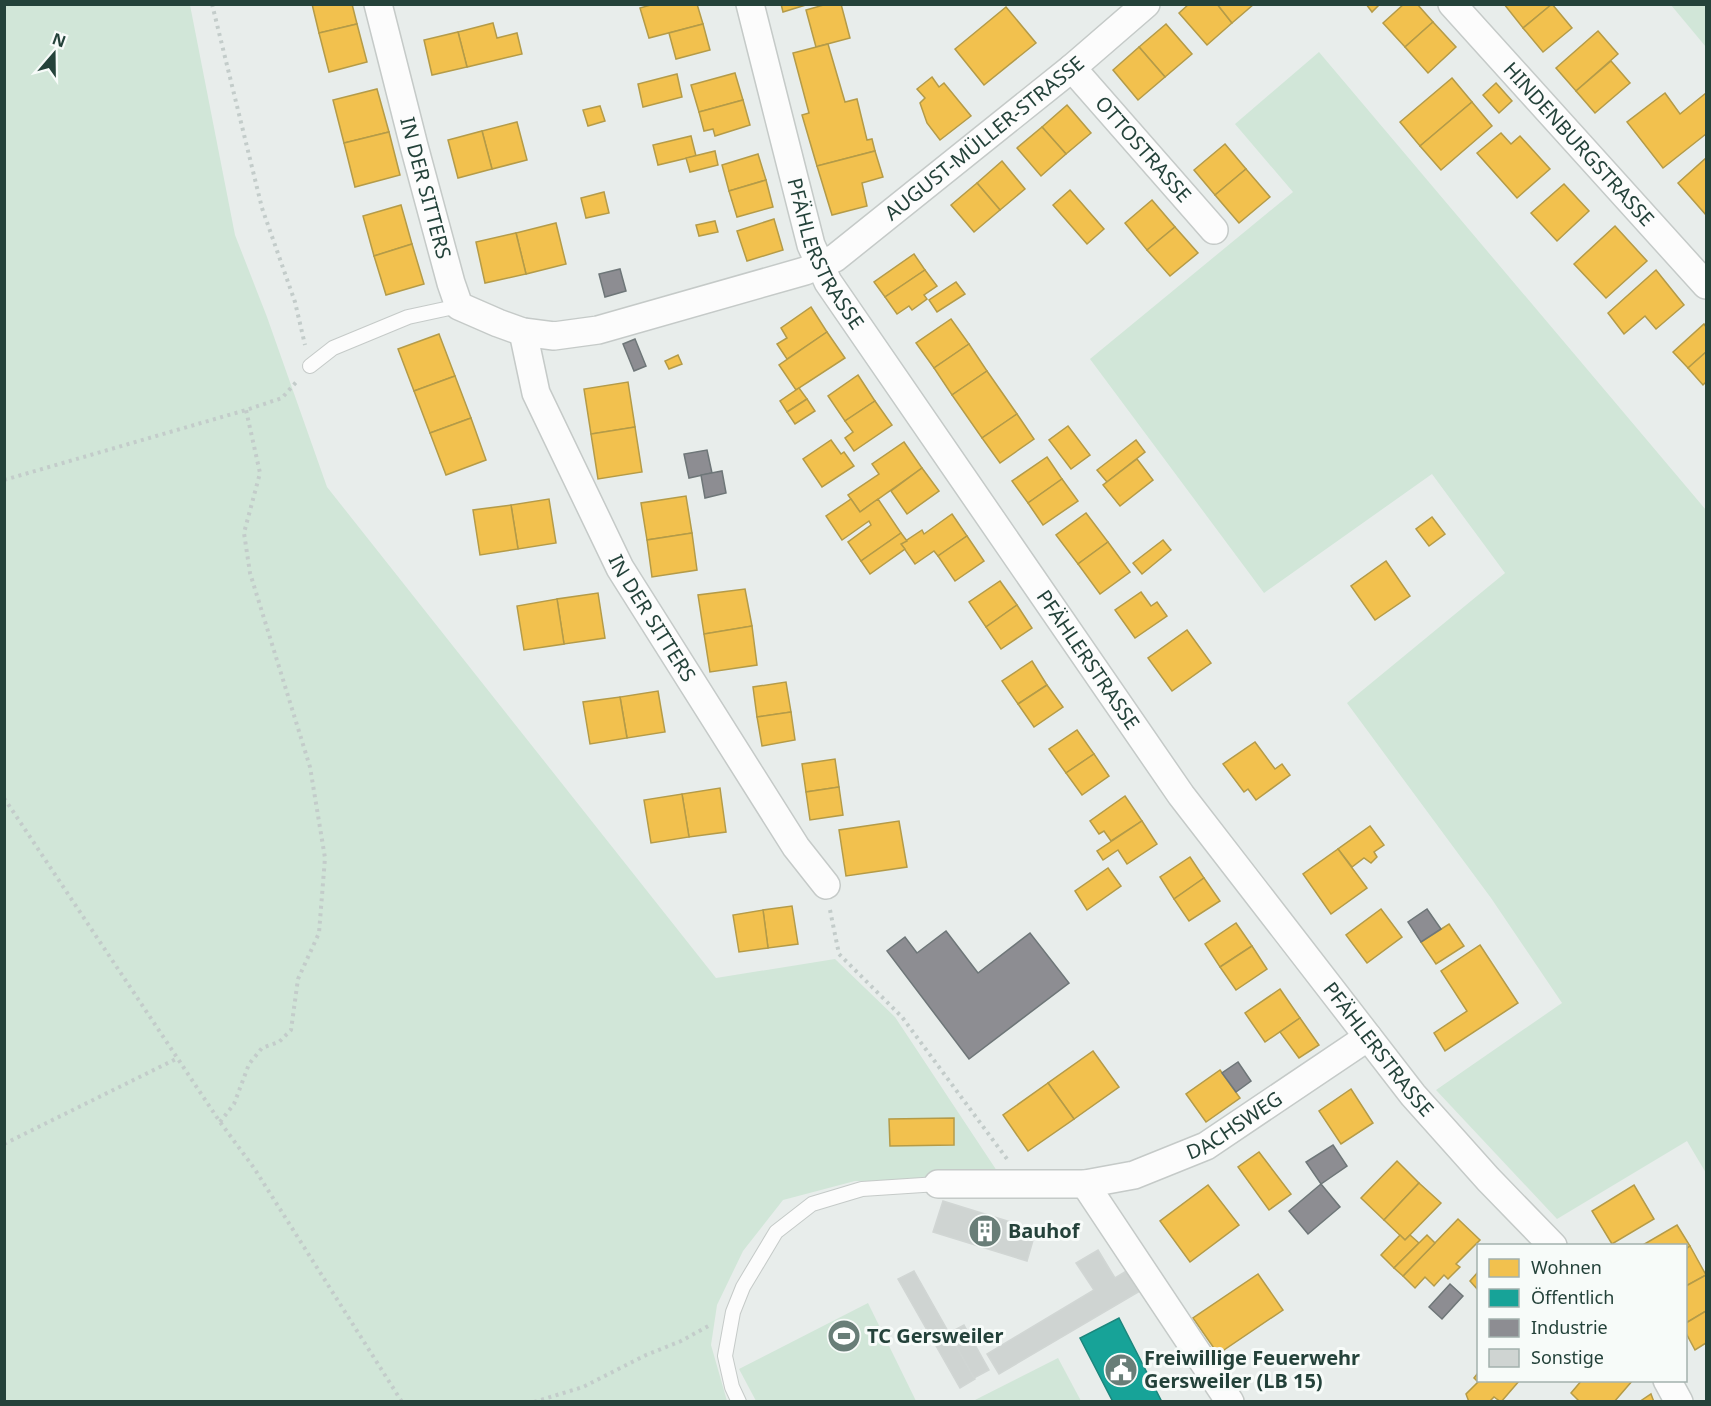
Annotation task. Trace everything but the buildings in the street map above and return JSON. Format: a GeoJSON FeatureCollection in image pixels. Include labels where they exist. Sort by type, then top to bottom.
{"type":"FeatureCollection","features":[{"type":"Feature","properties":{"kind":"street","name":"IN DER SITTERS"},"geometry":{"type":"LineString","coordinates":[[378,4],[414,147],[459,306]]}},
{"type":"Feature","properties":{"kind":"street","name":"PFÄHLERSTRASSE"},"geometry":{"type":"LineString","coordinates":[[750,4],[811,245],[828,282],[1181,795],[1413,1095],[1488,1179],[1552,1244]]}},
{"type":"Feature","properties":{"kind":"street","name":"AUGUST-MÜLLER-STRASSE"},"geometry":{"type":"LineString","coordinates":[[820,266],[835,258],[1072,68],[1146,4]]}},
{"type":"Feature","properties":{"kind":"street","name":"HINDENBURGSTRASSE"},"geometry":{"type":"LineString","coordinates":[[1452,4],[1707,285]]}},
{"type":"Feature","properties":{"kind":"street","name":"OTTOSTRASSE"},"geometry":{"type":"LineString","coordinates":[[1072,68],[1214,230]]}},
{"type":"Feature","properties":{"kind":"street"},"geometry":{"type":"LineString","coordinates":[[459,306],[523,332],[554,336],[598,330],[820,266]]}},
{"type":"Feature","properties":{"kind":"street","name":"IN DER SITTERS"},"geometry":{"type":"LineString","coordinates":[[523,332],[536,393],[620,568],[796,847],[826,885]]}},
{"type":"Feature","properties":{"kind":"street","name":"DACHSWEG"},"geometry":{"type":"LineString","coordinates":[[938,1184],[1085,1184],[1134,1175],[1206,1146],[1368,1037]]}},
{"type":"Feature","properties":{"kind":"street"},"geometry":{"type":"LineString","coordinates":[[1085,1184],[1230,1401]]}},
{"type":"Feature","properties":{"kind":"street"},"geometry":{"type":"LineString","coordinates":[[1668,1382],[1679,1401]]}},
{"type":"Feature","properties":{"kind":"lane"},"geometry":{"type":"LineString","coordinates":[[310,366],[333,348],[408,317],[459,306]]}},
{"type":"Feature","properties":{"kind":"lane"},"geometry":{"type":"LineString","coordinates":[[740,1401],[732,1387],[725,1356],[733,1312],[743,1287],[776,1232],[812,1204],[862,1190],[938,1184]]}},
{"type":"Feature","properties":{"kind":"path"},"geometry":{"type":"LineString","coordinates":[[4,480],[282,398],[310,366],[295,302],[262,208],[212,4]]}},
{"type":"Feature","properties":{"kind":"path"},"geometry":{"type":"LineString","coordinates":[[220,1122],[234,1104],[249,1064],[262,1048],[279,1042],[291,1030],[298,979],[319,933],[325,858],[310,767],[250,573],[244,533],[260,473],[246,410]]}},
{"type":"Feature","properties":{"kind":"path"},"geometry":{"type":"LineString","coordinates":[[4,798],[220,1122],[254,1168],[402,1401]]}},
{"type":"Feature","properties":{"kind":"path"},"geometry":{"type":"LineString","coordinates":[[826,885],[839,954],[902,1017],[1025,1184]]}},
{"type":"Feature","properties":{"kind":"path"},"geometry":{"type":"LineString","coordinates":[[4,1144],[178,1058]]}},
{"type":"Feature","properties":{"kind":"path"},"geometry":{"type":"LineString","coordinates":[[534,1401],[583,1387],[646,1355],[681,1341],[733,1312]]}},
{"type":"Feature","properties":{"kind":"green space"},"geometry":{"type":"Polygon","coordinates":[[[5,5],[190,5],[235,235],[267,317],[327,487],[716,978],[835,959],[895,1017],[997,1171],[884,1181],[855,1181],[783,1200],[743,1251],[717,1305],[711,1345],[727,1401],[5,1402],[5,5]]]}},
{"type":"Feature","properties":{"kind":"green space"},"geometry":{"type":"Polygon","coordinates":[[[1671,5],[1706,5],[1706,47],[1671,5]]]}},
{"type":"Feature","properties":{"kind":"green space"},"geometry":{"type":"Polygon","coordinates":[[[1319,52],[1706,510],[1706,1173],[1687,1141],[1557,1219],[1436,1090],[1562,1003],[1491,898],[1347,703],[1505,573],[1432,474],[1264,593],[1090,359],[1293,192],[1235,124],[1319,52]]]}},
{"type":"Feature","properties":{"kind":"green space","name":"TC Gersweiler"},"geometry":{"type":"Polygon","coordinates":[[[868,1303],[916,1401],[756,1401],[739,1369],[868,1303]]]}},
{"type":"Feature","properties":{"kind":"green space","name":"TC Gersweiler"},"geometry":{"type":"Polygon","coordinates":[[[1058,1358],[1081,1401],[973,1401],[1058,1358]]]}},
{"type":"Feature","properties":{"kind":"place","name":"Bauhof"},"geometry":{"type":"Point","coordinates":[985,1231]}},
{"type":"Feature","properties":{"kind":"place","name":"TC Gersweiler"},"geometry":{"type":"Point","coordinates":[844,1336]}},
{"type":"Feature","properties":{"kind":"place","name":"Freiwillige Feuerwehr Gersweiler (LB 15)"},"geometry":{"type":"Point","coordinates":[1121,1370]}}]}
